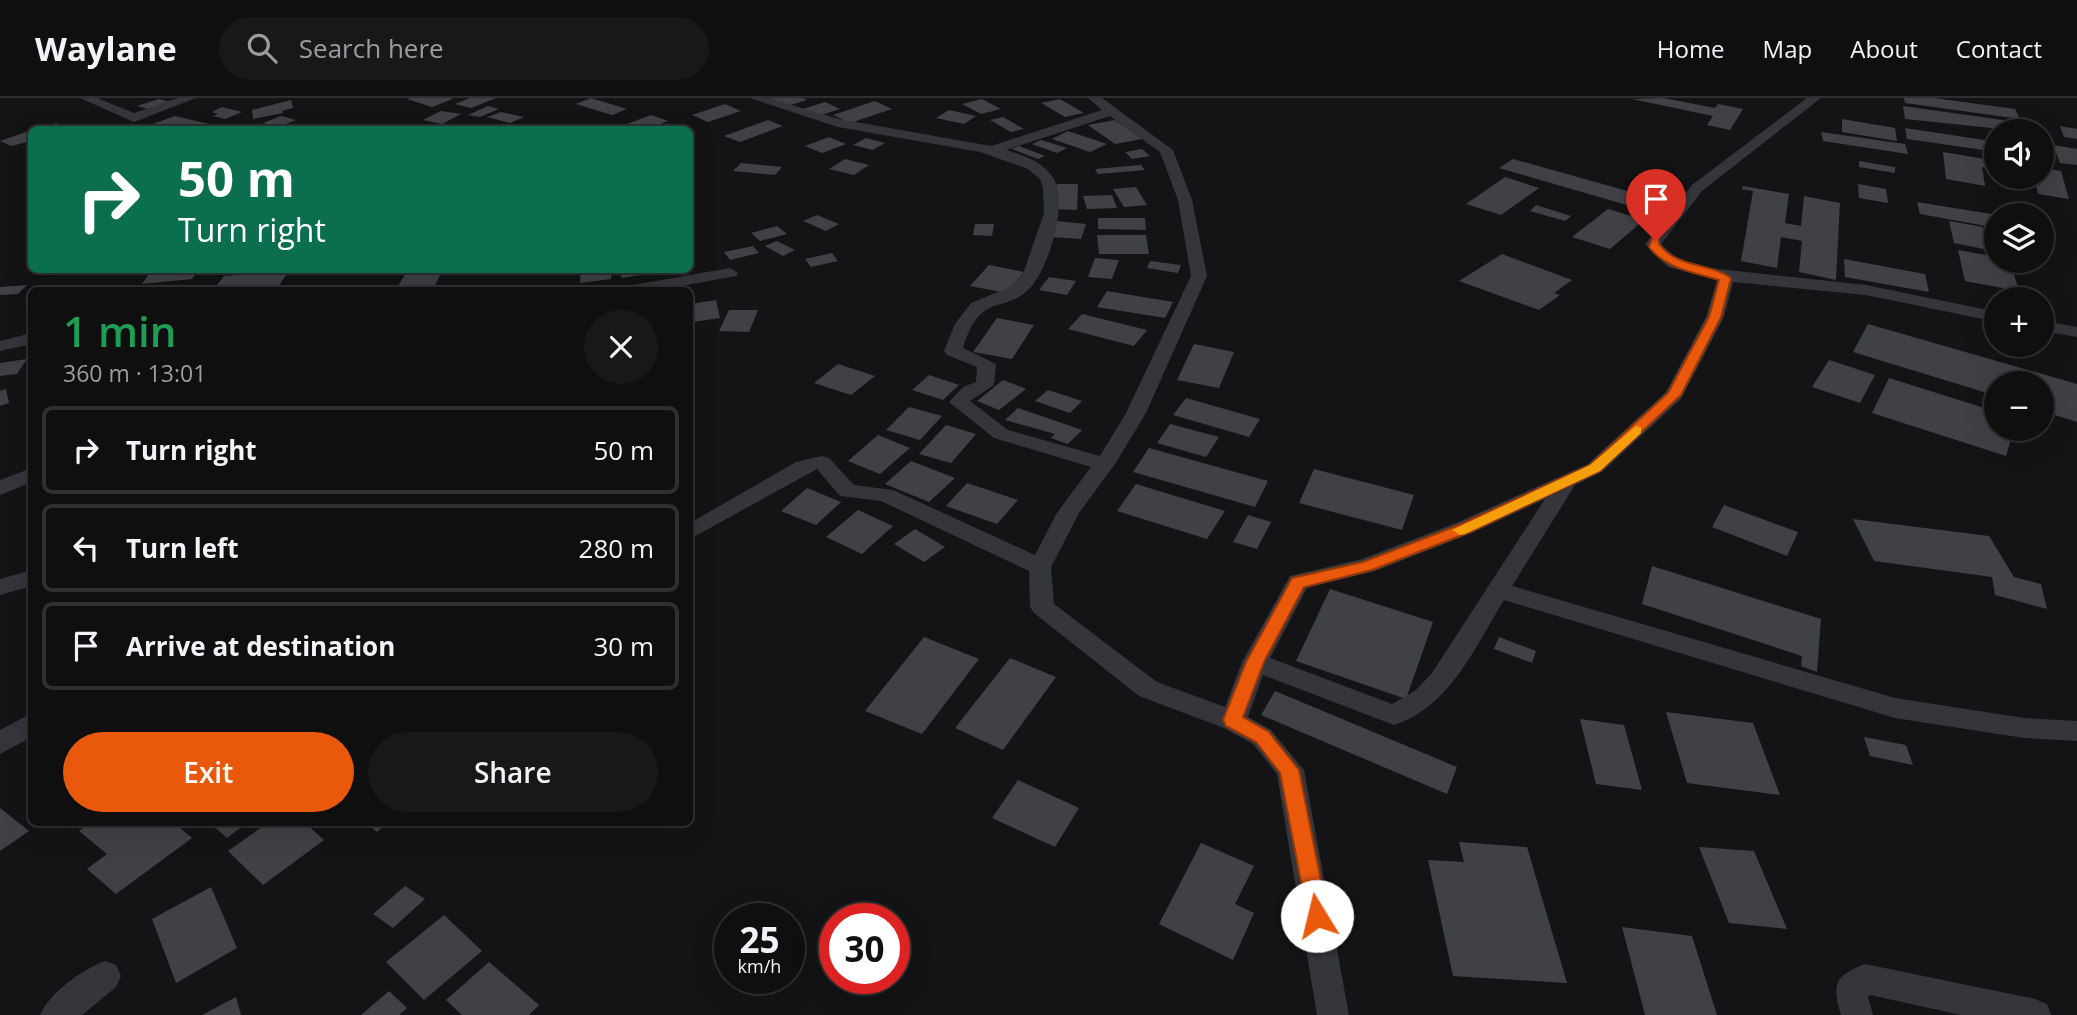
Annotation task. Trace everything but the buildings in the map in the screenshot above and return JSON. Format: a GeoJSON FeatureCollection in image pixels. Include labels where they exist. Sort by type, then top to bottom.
{"type":"FeatureCollection","features":[{"type":"Feature","properties":{"kind":"street"},"geometry":{"type":"LineString","coordinates":[[86,98],[134,118],[190,98]]}},
{"type":"Feature","properties":{"kind":"street"},"geometry":{"type":"LineString","coordinates":[[756,98],[838,123],[993,150],[1030,162],[1045,176],[1052,189],[1051,201],[1046,232],[1030,278],[1017,293],[981,304],[957,334],[953,351],[987,364],[985,385],[970,391],[959,402],[1002,434],[1105,464]]}},
{"type":"Feature","properties":{"kind":"street"},"geometry":{"type":"LineString","coordinates":[[1094,98],[1166,150],[1185,200],[1197,252],[1199,276],[1159,368],[1105,464],[1088,482],[1068,513],[1040,567],[1042,607],[1148,689],[1233,720],[1262,737],[1290,770],[1333,1015]]}},
{"type":"Feature","properties":{"kind":"street"},"geometry":{"type":"LineString","coordinates":[[1815,98],[1697,188],[1653,244],[1661,255],[1676,264],[1726,278],[1821,284],[1891,294],[1984,314]]}},
{"type":"Feature","properties":{"kind":"street"},"geometry":{"type":"LineString","coordinates":[[993,150],[1112,111]]}},
{"type":"Feature","properties":{"kind":"street"},"geometry":{"type":"LineString","coordinates":[[650,287],[730,273]]}},
{"type":"Feature","properties":{"kind":"street"},"geometry":{"type":"LineString","coordinates":[[1233,720],[1255,662],[1298,582],[1367,566],[1464,528],[1595,468],[1674,395],[1715,317],[1726,278]]}},
{"type":"Feature","properties":{"kind":"street"},"geometry":{"type":"LineString","coordinates":[[2054,329],[2077,332]]}},
{"type":"Feature","properties":{"kind":"street"},"geometry":{"type":"LineString","coordinates":[[0,346],[28,339]]}},
{"type":"Feature","properties":{"kind":"street"},"geometry":{"type":"LineString","coordinates":[[693,530],[803,466],[822,462],[848,491],[885,495],[1040,567]]}},
{"type":"Feature","properties":{"kind":"street"},"geometry":{"type":"LineString","coordinates":[[0,488],[28,474]]}},
{"type":"Feature","properties":{"kind":"street"},"geometry":{"type":"LineString","coordinates":[[1255,662],[1394,715],[1424,698],[1441,680],[1500,591],[1565,484]]}},
{"type":"Feature","properties":{"kind":"street"},"geometry":{"type":"LineString","coordinates":[[0,587],[28,579]]}},
{"type":"Feature","properties":{"kind":"street"},"geometry":{"type":"LineString","coordinates":[[1500,591],[1895,708],[2024,728],[2077,731]]}},
{"type":"Feature","properties":{"kind":"street"},"geometry":{"type":"LineString","coordinates":[[0,743],[28,726]]}},
{"type":"Feature","properties":{"kind":"street"},"geometry":{"type":"LineString","coordinates":[[56,1015],[106,976]]}},
{"type":"Feature","properties":{"kind":"street"},"geometry":{"type":"LineString","coordinates":[[1857,1015],[1850,992],[1866,979],[2035,1015]]}},
{"type":"Feature","properties":{"kind":"slow traffic"},"geometry":{"type":"LineString","coordinates":[[1460,530],[1595,468],[1636,430]]}},
{"type":"Feature","properties":{"kind":"route"},"geometry":{"type":"LineString","coordinates":[[1317,916],[1290,770],[1262,737],[1233,720],[1255,662],[1298,582],[1367,566],[1565,484],[1595,468],[1674,395],[1715,317],[1726,278],[1676,264],[1661,255],[1653,244],[1656,241]]}}]}
